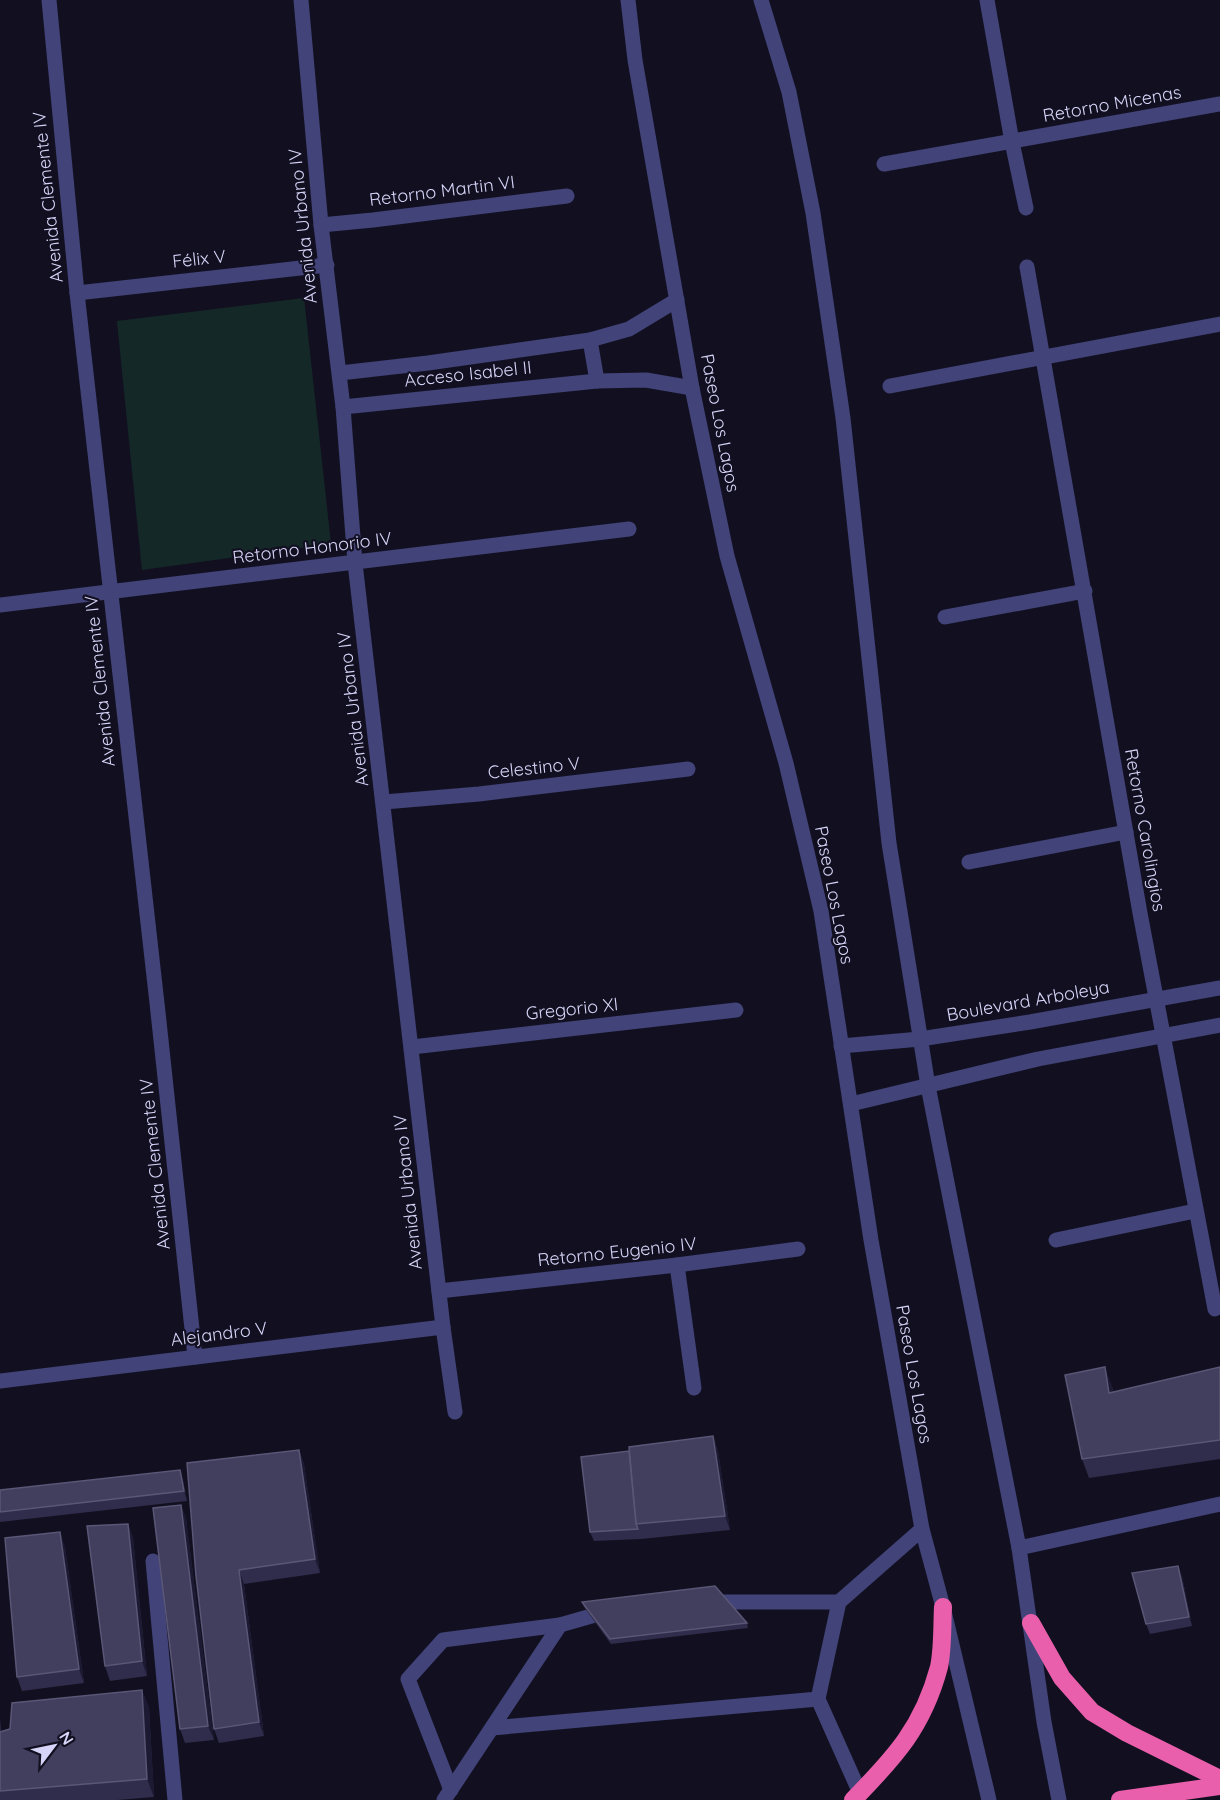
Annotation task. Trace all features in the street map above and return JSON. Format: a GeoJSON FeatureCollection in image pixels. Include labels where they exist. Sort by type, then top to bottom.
{"type":"FeatureCollection","features":[{"type":"Feature","properties":{"kind":"highway"},"geometry":{"type":"LineString","coordinates":[[857,1796],[897,1754],[917,1724],[939,1665],[943,1607]]}},
{"type":"Feature","properties":{"kind":"highway"},"geometry":{"type":"LineString","coordinates":[[1031,1623],[1062,1678],[1092,1712],[1127,1734],[1220,1779]]}},
{"type":"Feature","properties":{"kind":"highway"},"geometry":{"type":"LineString","coordinates":[[1120,1800],[1220,1786]]}},
{"type":"Feature","properties":{"kind":"street","name":"Avenida Clemente IV"},"geometry":{"type":"LineString","coordinates":[[49,0],[77,293],[195,1357]]}},
{"type":"Feature","properties":{"kind":"street","name":"Paseo Los Lagos"},"geometry":{"type":"LineString","coordinates":[[628,0],[635,60],[692,388],[728,556],[786,763],[821,911],[871,1240],[922,1529],[989,1800]]}},
{"type":"Feature","properties":{"kind":"street"},"geometry":{"type":"LineString","coordinates":[[761,0],[789,92],[813,213],[828,308],[856,529],[890,843],[920,1039],[1019,1548],[1044,1722],[1059,1800]]}},
{"type":"Feature","properties":{"kind":"street"},"geometry":{"type":"LineString","coordinates":[[987,0],[1026,208]]}},
{"type":"Feature","properties":{"kind":"street","name":"Avenida Urbano IV"},"geometry":{"type":"LineString","coordinates":[[306,1],[321,225],[340,373],[356,563],[443,1326],[455,1412]]}},
{"type":"Feature","properties":{"kind":"street","name":"Retorno Micenas"},"geometry":{"type":"LineString","coordinates":[[884,164],[1220,104]]}},
{"type":"Feature","properties":{"kind":"street","name":"Retorno Martin VI"},"geometry":{"type":"LineString","coordinates":[[321,225],[567,196]]}},
{"type":"Feature","properties":{"kind":"street","name":"Félix V"},"geometry":{"type":"LineString","coordinates":[[77,293],[327,266]]}},
{"type":"Feature","properties":{"kind":"street","name":"Retorno Carolingios"},"geometry":{"type":"LineString","coordinates":[[1027,267],[1041,357],[1085,591],[1156,999],[1215,1309]]}},
{"type":"Feature","properties":{"kind":"street","name":"Acceso Isabel II"},"geometry":{"type":"LineString","coordinates":[[340,373],[590,340],[629,328],[677,300]]}},
{"type":"Feature","properties":{"kind":"street"},"geometry":{"type":"LineString","coordinates":[[890,386],[1220,324]]}},
{"type":"Feature","properties":{"kind":"street"},"geometry":{"type":"LineString","coordinates":[[590,340],[597,381]]}},
{"type":"Feature","properties":{"kind":"street","name":"Acceso Isabel II"},"geometry":{"type":"LineString","coordinates":[[343,407],[597,381],[646,380],[692,388]]}},
{"type":"Feature","properties":{"kind":"street","name":"Retorno Honorio IV"},"geometry":{"type":"LineString","coordinates":[[0,605],[629,529]]}},
{"type":"Feature","properties":{"kind":"street"},"geometry":{"type":"LineString","coordinates":[[945,617],[1085,591]]}},
{"type":"Feature","properties":{"kind":"street","name":"Celestino V"},"geometry":{"type":"LineString","coordinates":[[384,802],[479,794],[688,769]]}},
{"type":"Feature","properties":{"kind":"street"},"geometry":{"type":"LineString","coordinates":[[969,862],[1126,832]]}},
{"type":"Feature","properties":{"kind":"street","name":"Boulevard Arboleya"},"geometry":{"type":"LineString","coordinates":[[841,1046],[920,1039],[1220,988]]}},
{"type":"Feature","properties":{"kind":"street","name":"Gregorio XI"},"geometry":{"type":"LineString","coordinates":[[412,1047],[736,1010]]}},
{"type":"Feature","properties":{"kind":"street"},"geometry":{"type":"LineString","coordinates":[[851,1104],[1038,1059],[1220,1025]]}},
{"type":"Feature","properties":{"kind":"street"},"geometry":{"type":"LineString","coordinates":[[1056,1240],[1195,1211]]}},
{"type":"Feature","properties":{"kind":"street","name":"Retorno Eugenio IV"},"geometry":{"type":"LineString","coordinates":[[439,1291],[677,1265],[798,1249]]}},
{"type":"Feature","properties":{"kind":"street"},"geometry":{"type":"LineString","coordinates":[[677,1265],[694,1388]]}},
{"type":"Feature","properties":{"kind":"street","name":"Alejandro V"},"geometry":{"type":"LineString","coordinates":[[0,1381],[443,1326]]}},
{"type":"Feature","properties":{"kind":"street"},"geometry":{"type":"LineString","coordinates":[[1019,1548],[1220,1504]]}},
{"type":"Feature","properties":{"kind":"street"},"geometry":{"type":"LineString","coordinates":[[857,1796],[818,1699],[839,1602],[922,1529]]}},
{"type":"Feature","properties":{"kind":"street"},"geometry":{"type":"LineString","coordinates":[[153,1561],[175,1800]]}},
{"type":"Feature","properties":{"kind":"street"},"geometry":{"type":"LineString","coordinates":[[697,1602],[839,1602]]}},
{"type":"Feature","properties":{"kind":"street"},"geometry":{"type":"LineString","coordinates":[[448,1795],[408,1679],[443,1640],[560,1625],[627,1606]]}},
{"type":"Feature","properties":{"kind":"street"},"geometry":{"type":"LineString","coordinates":[[448,1795],[560,1625]]}},
{"type":"Feature","properties":{"kind":"street"},"geometry":{"type":"LineString","coordinates":[[492,1728],[818,1699]]}},
{"type":"Feature","properties":{"kind":"green space"},"geometry":{"type":"Polygon","coordinates":[[[304,298],[331,544],[142,570],[117,321],[304,298]]]}},
{"type":"Feature","properties":{"kind":"building"},"geometry":{"type":"Polygon","coordinates":[[[1105,1367],[1109,1393],[1220,1367],[1220,1440],[1082,1459],[1065,1375],[1105,1367]]]}},
{"type":"Feature","properties":{"kind":"building"},"geometry":{"type":"Polygon","coordinates":[[[713,1436],[725,1516],[636,1524],[629,1447],[713,1436]]]}},
{"type":"Feature","properties":{"kind":"building"},"geometry":{"type":"Polygon","coordinates":[[[299,1450],[315,1559],[239,1570],[259,1722],[214,1729],[196,1576],[187,1463],[299,1450]]]}},
{"type":"Feature","properties":{"kind":"building"},"geometry":{"type":"Polygon","coordinates":[[[629,1451],[638,1529],[590,1532],[581,1457],[629,1451]]]}},
{"type":"Feature","properties":{"kind":"building"},"geometry":{"type":"Polygon","coordinates":[[[180,1470],[184,1491],[0,1512],[0,1490],[180,1470]]]}},
{"type":"Feature","properties":{"kind":"building"},"geometry":{"type":"Polygon","coordinates":[[[181,1505],[208,1726],[180,1729],[153,1508],[181,1505]]]}},
{"type":"Feature","properties":{"kind":"building"},"geometry":{"type":"Polygon","coordinates":[[[128,1524],[142,1661],[105,1666],[87,1526],[128,1524]]]}},
{"type":"Feature","properties":{"kind":"building"},"geometry":{"type":"Polygon","coordinates":[[[60,1532],[79,1669],[17,1677],[5,1538],[60,1532]]]}},
{"type":"Feature","properties":{"kind":"building"},"geometry":{"type":"Polygon","coordinates":[[[1178,1566],[1189,1617],[1146,1624],[1132,1573],[1178,1566]]]}},
{"type":"Feature","properties":{"kind":"building"},"geometry":{"type":"Polygon","coordinates":[[[715,1586],[747,1623],[610,1639],[582,1602],[715,1586]]]}},
{"type":"Feature","properties":{"kind":"building"},"geometry":{"type":"Polygon","coordinates":[[[142,1690],[147,1779],[0,1791],[0,1732],[10,1729],[12,1703],[142,1690]]]}}]}
